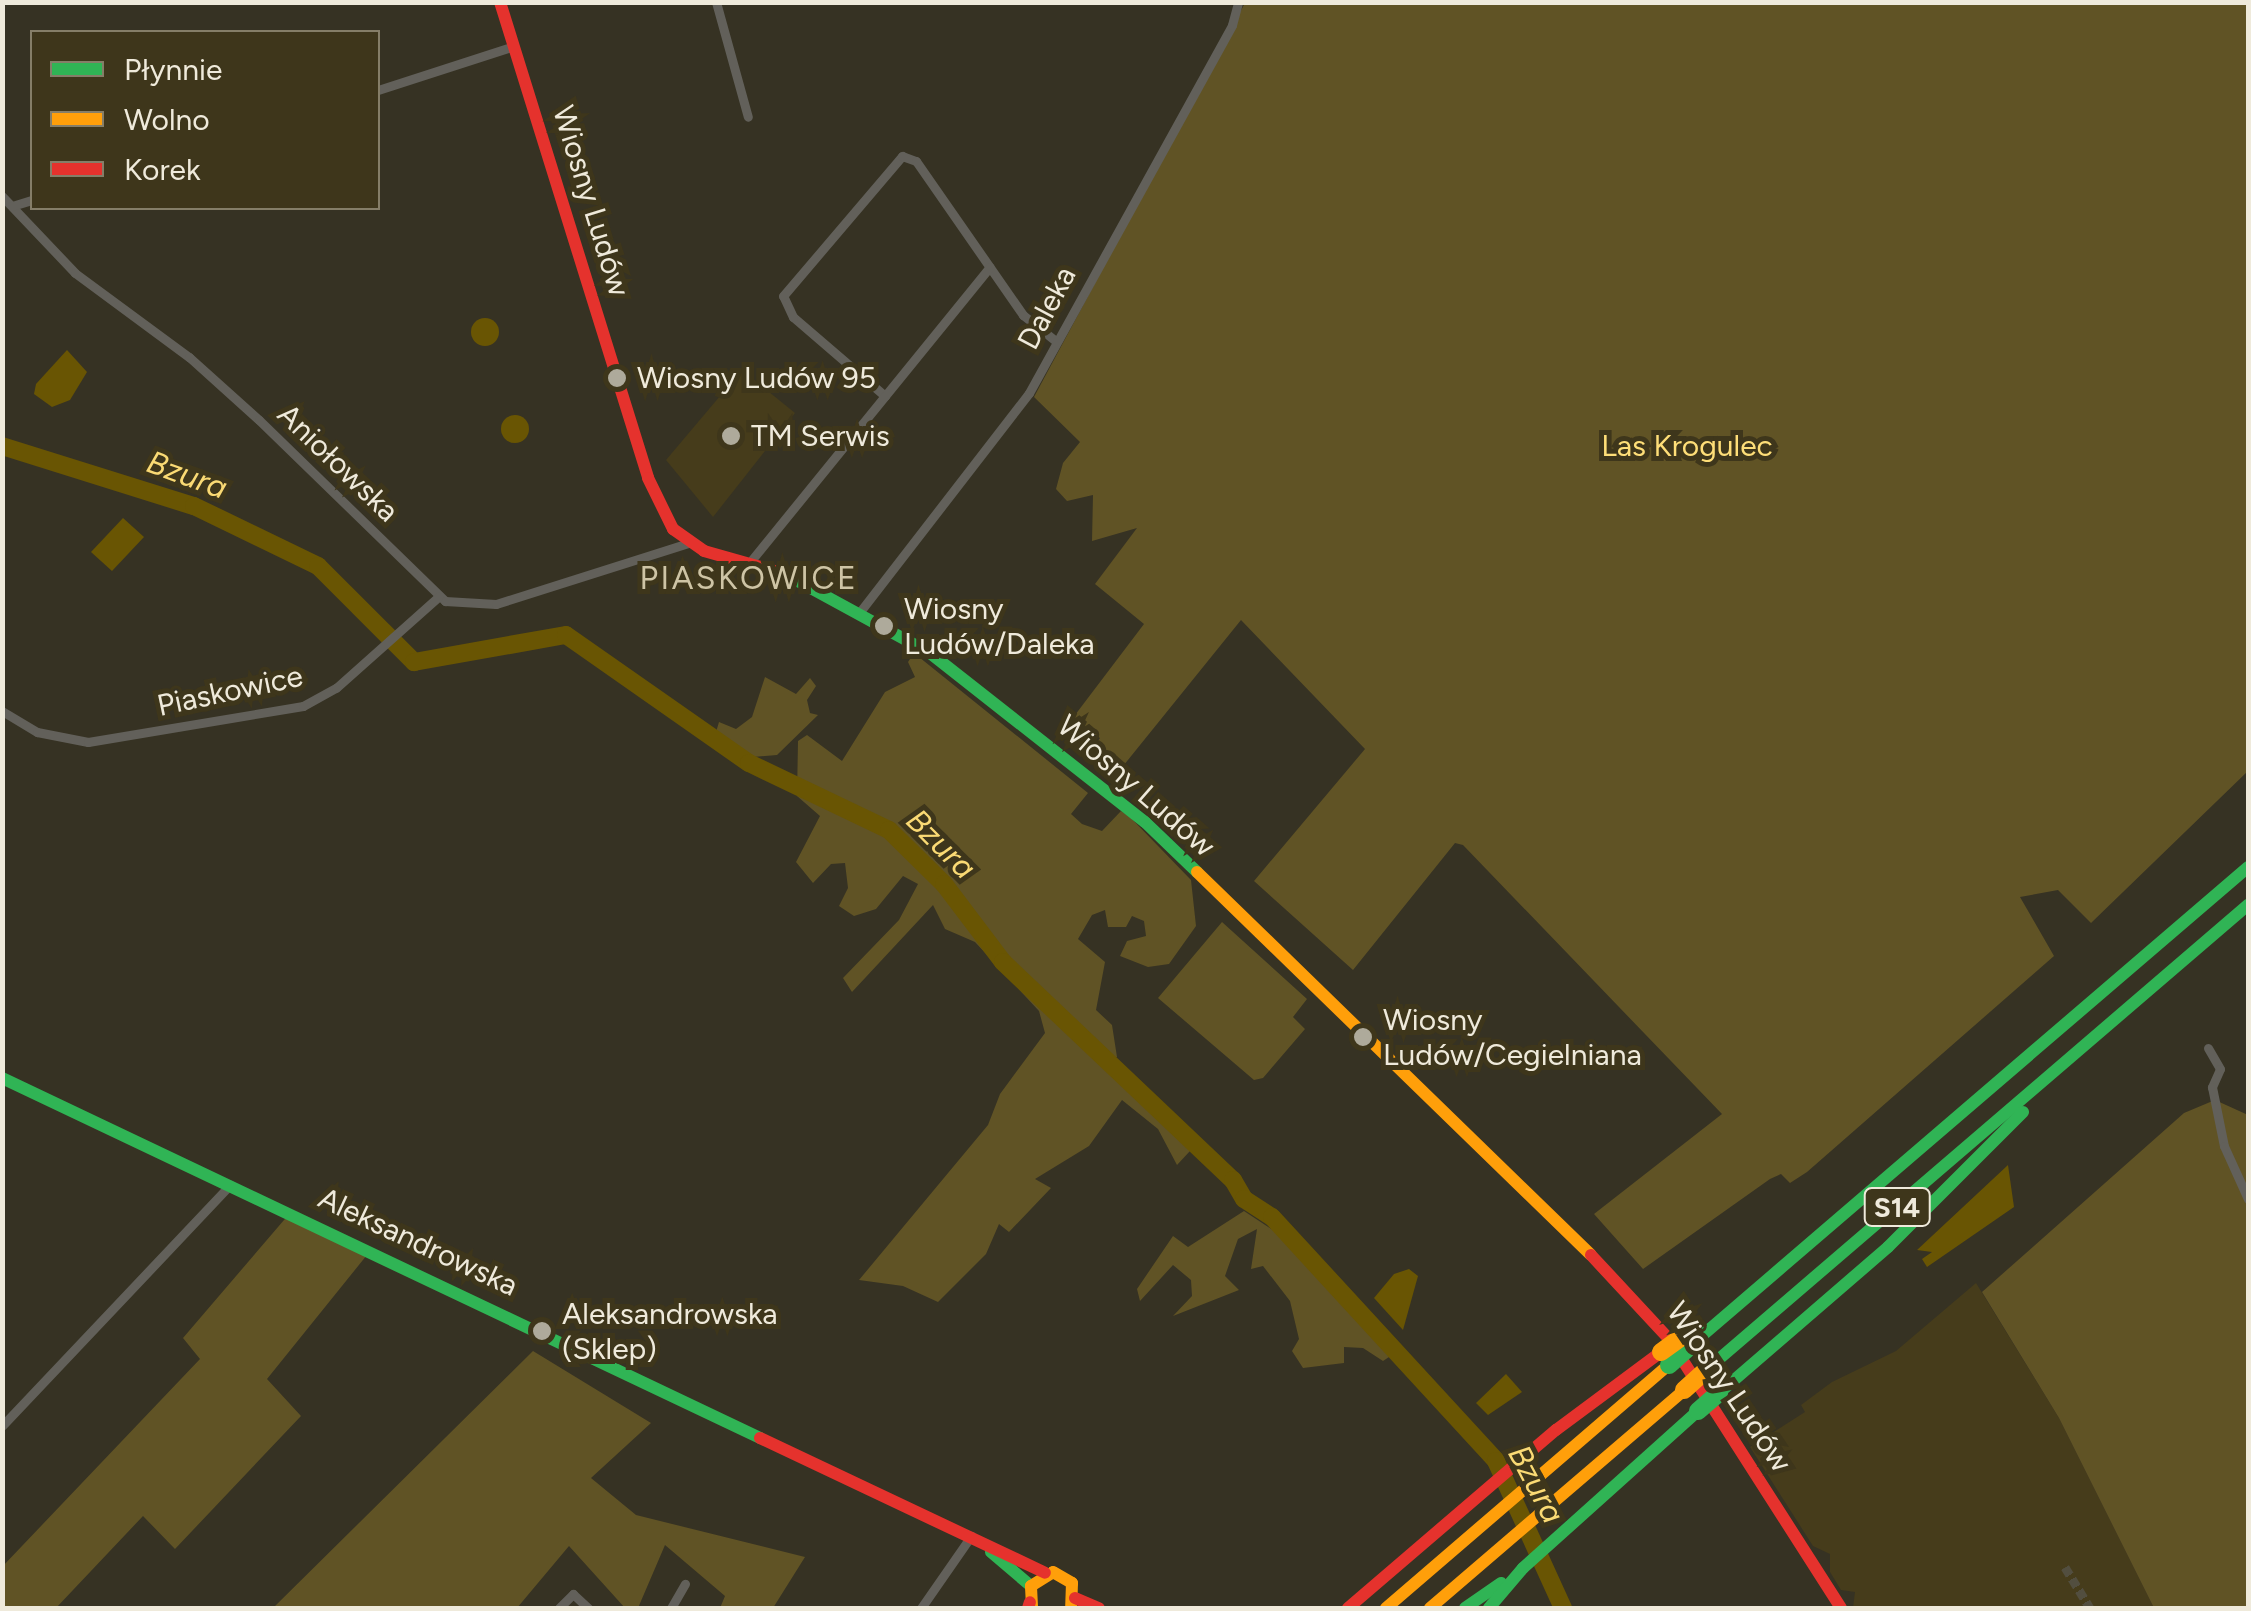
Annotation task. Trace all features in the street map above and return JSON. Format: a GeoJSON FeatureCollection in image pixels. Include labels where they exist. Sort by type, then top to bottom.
{"type":"FeatureCollection","features":[{"type":"Feature","properties":{"kind":"main road","name":"Wiosny Ludów"},"geometry":{"type":"LineString","coordinates":[[500,2],[648,478],[668,522],[688,543],[750,562],[859,613],[930,653],[1122,802],[1578,1238],[1669,1339],[1841,1608]]}},
{"type":"Feature","properties":{"kind":"main road","name":"S14"},"geometry":{"type":"LineString","coordinates":[[1386,1608],[1528,1486],[1665,1358],[1756,1288],[2248,867]]}},
{"type":"Feature","properties":{"kind":"main road","name":"S14"},"geometry":{"type":"LineString","coordinates":[[1430,1608],[2248,904]]}},
{"type":"Feature","properties":{"kind":"main road"},"geometry":{"type":"LineString","coordinates":[[1466,1608],[1523,1568],[1888,1247],[2088,1042]]}},
{"type":"Feature","properties":{"kind":"main road","name":"Aleksandrowska"},"geometry":{"type":"LineString","coordinates":[[2,1078],[972,1536],[1033,1596],[1067,1578],[1073,1603]]}},
{"type":"Feature","properties":{"kind":"main road"},"geometry":{"type":"LineString","coordinates":[[1348,1608],[1517,1464],[1665,1358]]}},
{"type":"Feature","properties":{"kind":"main road"},"geometry":{"type":"LineString","coordinates":[[1488,1608],[1523,1568]]}},
{"type":"Feature","properties":{"kind":"main road"},"geometry":{"type":"LineString","coordinates":[[1073,1603],[1099,1608]]}},
{"type":"Feature","properties":{"kind":"street"},"geometry":{"type":"LineString","coordinates":[[716,2],[748,117]]}},
{"type":"Feature","properties":{"kind":"street","name":"Daleka"},"geometry":{"type":"LineString","coordinates":[[859,613],[1018,409],[1232,25],[1238,2]]}},
{"type":"Feature","properties":{"kind":"street"},"geometry":{"type":"LineString","coordinates":[[380,89],[514,46]]}},
{"type":"Feature","properties":{"kind":"street"},"geometry":{"type":"LineString","coordinates":[[885,396],[794,317],[783,296],[788,283],[905,155],[916,160],[1023,315],[1057,342]]}},
{"type":"Feature","properties":{"kind":"street","name":"Aniołowska"},"geometry":{"type":"LineString","coordinates":[[2,196],[75,274],[189,357],[259,420],[438,597]]}},
{"type":"Feature","properties":{"kind":"street"},"geometry":{"type":"LineString","coordinates":[[12,206],[30,201]]}},
{"type":"Feature","properties":{"kind":"street"},"geometry":{"type":"LineString","coordinates":[[750,562],[990,267]]}},
{"type":"Feature","properties":{"kind":"street"},"geometry":{"type":"LineString","coordinates":[[438,597],[459,606],[496,604],[688,543]]}},
{"type":"Feature","properties":{"kind":"street","name":"Piaskowice"},"geometry":{"type":"LineString","coordinates":[[2,710],[51,737],[112,741],[316,701],[438,597]]}},
{"type":"Feature","properties":{"kind":"street"},"geometry":{"type":"LineString","coordinates":[[2208,1048],[2220,1069],[2212,1086],[2224,1146],[2248,1199]]}},
{"type":"Feature","properties":{"kind":"street"},"geometry":{"type":"LineString","coordinates":[[2,1426],[230,1185]]}},
{"type":"Feature","properties":{"kind":"street"},"geometry":{"type":"LineString","coordinates":[[921,1608],[972,1536]]}},
{"type":"Feature","properties":{"kind":"street"},"geometry":{"type":"LineString","coordinates":[[671,1608],[685,1584]]}},
{"type":"Feature","properties":{"kind":"street"},"geometry":{"type":"LineString","coordinates":[[559,1608],[573,1594],[588,1608]]}},
{"type":"Feature","properties":{"kind":"shaded area"},"geometry":{"type":"Polygon","coordinates":[[[485,318],[495,322],[499,332],[495,342],[485,346],[475,342],[471,332],[475,322],[485,318]]]}},
{"type":"Feature","properties":{"kind":"shaded area"},"geometry":{"type":"Polygon","coordinates":[[[67,350],[87,372],[70,400],[52,407],[34,394],[36,384],[67,350]]]}},
{"type":"Feature","properties":{"kind":"shaded area","name":"TM Serwis"},"geometry":{"type":"Polygon","coordinates":[[[742,370],[795,413],[713,517],[666,460],[742,370]]]}},
{"type":"Feature","properties":{"kind":"shaded area"},"geometry":{"type":"Polygon","coordinates":[[[515,415],[525,419],[529,429],[525,439],[515,443],[505,439],[501,429],[505,419],[515,415]]]}},
{"type":"Feature","properties":{"kind":"shaded area"},"geometry":{"type":"Polygon","coordinates":[[[123,518],[144,537],[112,571],[91,552],[123,518]]]}},
{"type":"Feature","properties":{"kind":"shaded area"},"geometry":{"type":"Polygon","coordinates":[[[2008,1165],[2014,1207],[1927,1267],[1922,1259],[1932,1252],[1917,1250],[2008,1165]]]}},
{"type":"Feature","properties":{"kind":"shaded area"},"geometry":{"type":"Polygon","coordinates":[[[1409,1269],[1418,1276],[1403,1330],[1374,1298],[1394,1274],[1409,1269]]]}},
{"type":"Feature","properties":{"kind":"shaded area"},"geometry":{"type":"Polygon","coordinates":[[[1976,1283],[2059,1418],[2154,1608],[1853,1608],[1855,1592],[1841,1590],[1830,1572],[1830,1554],[1813,1546],[1750,1447],[1805,1412],[1801,1405],[1832,1382],[1896,1351],[1976,1283]]]}},
{"type":"Feature","properties":{"kind":"shaded area"},"geometry":{"type":"Polygon","coordinates":[[[1506,1374],[1522,1392],[1488,1415],[1476,1403],[1506,1374]]]}},
{"type":"Feature","properties":{"kind":"green space","name":"Las Krogulec"},"geometry":{"type":"Polygon","coordinates":[[[1245,3],[2248,3],[2248,771],[2091,923],[2058,890],[2020,897],[2054,956],[1807,1172],[1790,1183],[1781,1174],[1770,1179],[1643,1269],[1594,1214],[1722,1114],[1463,845],[1455,843],[1353,970],[1254,881],[1365,749],[1241,620],[1111,781],[1086,757],[1100,738],[1072,719],[1144,624],[1095,584],[1137,528],[1092,541],[1093,495],[1067,501],[1056,489],[1063,463],[1080,442],[1034,397],[1245,3]]]}},
{"type":"Feature","properties":{"kind":"green space"},"geometry":{"type":"Polygon","coordinates":[[[914,653],[1088,793],[1071,814],[1082,824],[1102,831],[1121,811],[1130,817],[1191,880],[1196,926],[1169,964],[1148,967],[1120,956],[1127,941],[1146,936],[1144,921],[1132,916],[1126,927],[1108,927],[1105,910],[1092,915],[1078,939],[1105,962],[1096,1010],[1112,1025],[1117,1057],[1100,1061],[1190,1151],[1177,1165],[1158,1129],[1122,1100],[1089,1146],[1035,1179],[1051,1188],[1009,1232],[999,1224],[986,1254],[938,1302],[903,1286],[859,1280],[988,1125],[1000,1094],[1045,1033],[1039,1011],[975,942],[945,929],[933,905],[852,992],[843,978],[899,920],[918,884],[903,876],[876,909],[854,916],[839,906],[848,888],[845,863],[831,864],[813,883],[796,862],[820,816],[797,796],[798,741],[807,735],[842,761],[885,692],[915,677],[908,662],[914,653]]]}},
{"type":"Feature","properties":{"kind":"green space"},"geometry":{"type":"Polygon","coordinates":[[[765,677],[796,694],[810,678],[816,686],[807,700],[810,713],[818,715],[777,755],[753,757],[716,732],[719,722],[736,729],[752,717],[765,677]]]}},
{"type":"Feature","properties":{"kind":"green space"},"geometry":{"type":"Polygon","coordinates":[[[1222,922],[1307,999],[1293,1017],[1305,1029],[1263,1078],[1254,1080],[1158,998],[1222,922]]]}},
{"type":"Feature","properties":{"kind":"green space"},"geometry":{"type":"Polygon","coordinates":[[[2215,1100],[2248,1115],[2248,1608],[2154,1608],[2059,1418],[1982,1292],[2184,1113],[2215,1100]]]}},
{"type":"Feature","properties":{"kind":"green space"},"geometry":{"type":"Polygon","coordinates":[[[1244,1211],[1282,1236],[1392,1355],[1383,1361],[1363,1348],[1344,1347],[1344,1363],[1303,1368],[1292,1351],[1299,1339],[1290,1301],[1263,1266],[1251,1269],[1257,1229],[1238,1239],[1225,1276],[1239,1290],[1173,1316],[1192,1296],[1191,1280],[1173,1265],[1140,1301],[1137,1289],[1173,1236],[1188,1247],[1244,1211]]]}},
{"type":"Feature","properties":{"kind":"green space"},"geometry":{"type":"Polygon","coordinates":[[[290,1213],[371,1250],[267,1379],[301,1416],[175,1549],[143,1516],[56,1608],[3,1608],[2,1567],[200,1359],[183,1338],[290,1213]]]}},
{"type":"Feature","properties":{"kind":"green space"},"geometry":{"type":"Polygon","coordinates":[[[533,1351],[651,1423],[591,1478],[636,1515],[805,1557],[773,1608],[720,1608],[725,1596],[665,1545],[638,1608],[625,1608],[569,1546],[517,1608],[273,1608],[533,1351]]]}},
{"type":"Feature","properties":{"kind":"waterway","name":"Bzura"},"geometry":{"type":"LineString","coordinates":[[2,446],[194,506],[318,566],[414,662],[566,635],[749,763],[889,830],[944,884],[1003,962],[1233,1180],[1244,1199],[1272,1217],[1496,1461],[1563,1608]]}},
{"type":"Feature","properties":{"kind":"tunnel"},"geometry":{"type":"LineString","coordinates":[[2065,1567],[2090,1608]]}},
{"type":"Feature","properties":{"kind":"traffic: fast"},"geometry":{"type":"LineString","coordinates":[[785,574],[930,653],[1145,822],[1197,872]]}},
{"type":"Feature","properties":{"kind":"traffic: fast"},"geometry":{"type":"LineString","coordinates":[[1690,1346],[2248,867]]}},
{"type":"Feature","properties":{"kind":"traffic: fast"},"geometry":{"type":"LineString","coordinates":[[1705,1371],[2248,905]]}},
{"type":"Feature","properties":{"kind":"traffic: fast"},"geometry":{"type":"LineString","coordinates":[[2,1078],[760,1438]]}},
{"type":"Feature","properties":{"kind":"traffic: fast"},"geometry":{"type":"LineString","coordinates":[[1719,1393],[1888,1247],[2023,1112]]}},
{"type":"Feature","properties":{"kind":"traffic: fast"},"geometry":{"type":"LineString","coordinates":[[1669,1365],[1690,1346]]}},
{"type":"Feature","properties":{"kind":"traffic: fast"},"geometry":{"type":"LineString","coordinates":[[1698,1411],[1719,1393]]}},
{"type":"Feature","properties":{"kind":"traffic: fast"},"geometry":{"type":"LineString","coordinates":[[1489,1608],[1523,1568],[1698,1411]]}},
{"type":"Feature","properties":{"kind":"traffic: fast"},"geometry":{"type":"LineString","coordinates":[[991,1552],[1031,1586]]}},
{"type":"Feature","properties":{"kind":"traffic: fast"},"geometry":{"type":"LineString","coordinates":[[1465,1608],[1501,1583]]}},
{"type":"Feature","properties":{"kind":"traffic: slow"},"geometry":{"type":"LineString","coordinates":[[1197,872],[1591,1255]]}},
{"type":"Feature","properties":{"kind":"traffic: slow"},"geometry":{"type":"LineString","coordinates":[[1661,1352],[1683,1336]]}},
{"type":"Feature","properties":{"kind":"traffic: slow"},"geometry":{"type":"LineString","coordinates":[[1386,1608],[1669,1365]]}},
{"type":"Feature","properties":{"kind":"traffic: slow"},"geometry":{"type":"LineString","coordinates":[[1684,1390],[1705,1371]]}},
{"type":"Feature","properties":{"kind":"traffic: slow"},"geometry":{"type":"LineString","coordinates":[[1430,1608],[1684,1390]]}},
{"type":"Feature","properties":{"kind":"traffic: slow"},"geometry":{"type":"LineString","coordinates":[[1032,1606],[1031,1586],[1053,1572],[1072,1583],[1071,1608]]}},
{"type":"Feature","properties":{"kind":"traffic: jam"},"geometry":{"type":"LineString","coordinates":[[500,2],[648,478],[673,529],[704,551],[785,574]]}},
{"type":"Feature","properties":{"kind":"traffic: jam"},"geometry":{"type":"LineString","coordinates":[[1591,1255],[1669,1339],[1841,1608]]}},
{"type":"Feature","properties":{"kind":"traffic: jam"},"geometry":{"type":"LineString","coordinates":[[1348,1608],[1556,1430],[1661,1352]]}},
{"type":"Feature","properties":{"kind":"traffic: jam"},"geometry":{"type":"LineString","coordinates":[[760,1438],[1045,1573]]}},
{"type":"Feature","properties":{"kind":"traffic: jam"},"geometry":{"type":"LineString","coordinates":[[1075,1598],[1099,1608]]}},
{"type":"Feature","properties":{"kind":"traffic: jam"},"geometry":{"type":"LineString","coordinates":[[1028,1608],[1030,1602]]}},
{"type":"Feature","properties":{"kind":"place","name":"Wiosny Ludów 95"},"geometry":{"type":"Point","coordinates":[617,378]}},
{"type":"Feature","properties":{"kind":"place","name":"TM Serwis"},"geometry":{"type":"Point","coordinates":[731,436]}},
{"type":"Feature","properties":{"kind":"place","name":"Wiosny Ludów/Daleka"},"geometry":{"type":"Point","coordinates":[884,626]}},
{"type":"Feature","properties":{"kind":"place","name":"Wiosny Ludów/Cegielniana"},"geometry":{"type":"Point","coordinates":[1363,1037]}},
{"type":"Feature","properties":{"kind":"place","name":"Aleksandrowska (Sklep)"},"geometry":{"type":"Point","coordinates":[542,1331]}},
{"type":"Feature","properties":{"kind":"district","name":"PIASKOWICE"},"geometry":{"type":"Point","coordinates":[749,578]}}]}
